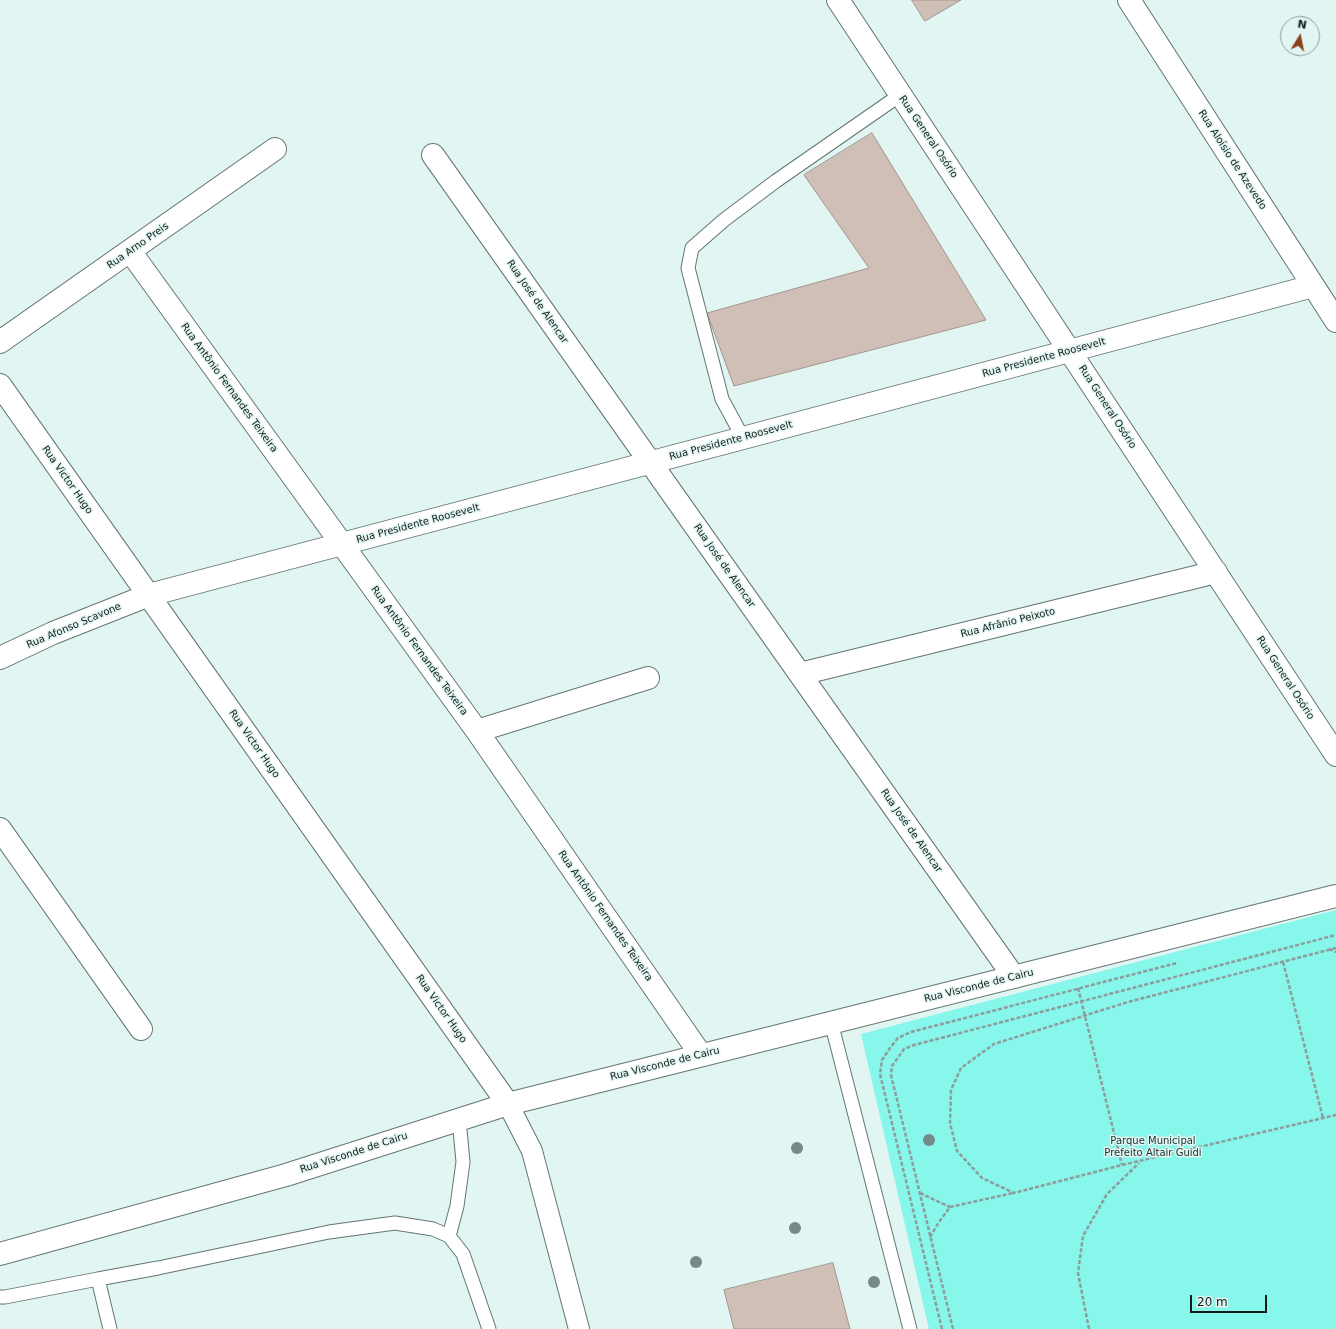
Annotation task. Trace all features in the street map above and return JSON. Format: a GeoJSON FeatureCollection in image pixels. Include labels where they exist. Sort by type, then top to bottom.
{"type":"FeatureCollection","features":[{"type":"Feature","properties":{"kind":"street","name":"Rua General Osório"},"geometry":{"type":"LineString","coordinates":[[838,0],[1336,755]]}},
{"type":"Feature","properties":{"kind":"street","name":"Rua Aloísio de Azevedo"},"geometry":{"type":"LineString","coordinates":[[1129,0],[1336,321]]}},
{"type":"Feature","properties":{"kind":"street","name":"Rua Arno Preis"},"geometry":{"type":"LineString","coordinates":[[0,342],[275,149]]}},
{"type":"Feature","properties":{"kind":"street","name":"Rua José de Alencar"},"geometry":{"type":"LineString","coordinates":[[433,155],[1014,977]]}},
{"type":"Feature","properties":{"kind":"street","name":"Rua Antônio Fernandes Teixeira"},"geometry":{"type":"LineString","coordinates":[[130,251],[477,731],[701,1055]]}},
{"type":"Feature","properties":{"kind":"street","name":"Rua Presidente Roosevelt"},"geometry":{"type":"LineString","coordinates":[[149,595],[1313,286]]}},
{"type":"Feature","properties":{"kind":"street","name":"Rua Victor Hugo"},"geometry":{"type":"LineString","coordinates":[[0,385],[508,1104]]}},
{"type":"Feature","properties":{"kind":"street","name":"Rua Afrânio Peixoto"},"geometry":{"type":"LineString","coordinates":[[800,674],[1216,572]]}},
{"type":"Feature","properties":{"kind":"street","name":"Rua Afonso Scavone"},"geometry":{"type":"LineString","coordinates":[[0,658],[53,633],[149,595]]}},
{"type":"Feature","properties":{"kind":"street"},"geometry":{"type":"LineString","coordinates":[[477,731],[648,678]]}},
{"type":"Feature","properties":{"kind":"street"},"geometry":{"type":"LineString","coordinates":[[0,829],[141,1029]]}},
{"type":"Feature","properties":{"kind":"street","name":"Rua Visconde de Cairu"},"geometry":{"type":"LineString","coordinates":[[0,1254],[242,1188],[508,1104],[1336,896]]}},
{"type":"Feature","properties":{"kind":"street"},"geometry":{"type":"LineString","coordinates":[[508,1104],[532,1151],[579,1329]]}},
{"type":"Feature","properties":{"kind":"lane"},"geometry":{"type":"LineString","coordinates":[[743,438],[722,399],[688,268],[692,248],[724,220],[776,180],[900,95]]}},
{"type":"Feature","properties":{"kind":"lane"},"geometry":{"type":"LineString","coordinates":[[831,1022],[910,1329]]}},
{"type":"Feature","properties":{"kind":"lane"},"geometry":{"type":"LineString","coordinates":[[448,1236],[457,1206],[463,1162],[459,1119]]}},
{"type":"Feature","properties":{"kind":"lane"},"geometry":{"type":"LineString","coordinates":[[0,1297],[98,1279],[329,1232],[396,1223],[433,1229],[448,1236],[463,1254],[489,1329]]}},
{"type":"Feature","properties":{"kind":"lane"},"geometry":{"type":"LineString","coordinates":[[98,1279],[110,1329]]}},
{"type":"Feature","properties":{"kind":"path"},"geometry":{"type":"LineString","coordinates":[[953,1329],[891,1075],[892,1066],[904,1049],[914,1045],[1336,935]]}},
{"type":"Feature","properties":{"kind":"path"},"geometry":{"type":"LineString","coordinates":[[1014,1193],[982,1178],[957,1151],[950,1123],[951,1090],[961,1068],[994,1044],[1128,1002],[1336,948]]}},
{"type":"Feature","properties":{"kind":"path"},"geometry":{"type":"LineString","coordinates":[[1329,949],[1336,952]]}},
{"type":"Feature","properties":{"kind":"path"},"geometry":{"type":"LineString","coordinates":[[942,1329],[880,1074],[882,1060],[898,1038],[912,1032],[1184,961]]}},
{"type":"Feature","properties":{"kind":"path"},"geometry":{"type":"LineString","coordinates":[[1283,962],[1323,1118]]}},
{"type":"Feature","properties":{"kind":"path"},"geometry":{"type":"LineString","coordinates":[[1071,963],[1122,1165]]}},
{"type":"Feature","properties":{"kind":"path"},"geometry":{"type":"LineString","coordinates":[[919,1193],[950,1207],[1014,1193],[1122,1165],[1336,1115]]}},
{"type":"Feature","properties":{"kind":"path"},"geometry":{"type":"LineString","coordinates":[[1089,1329],[1078,1273],[1083,1236],[1107,1194],[1140,1161]]}},
{"type":"Feature","properties":{"kind":"path"},"geometry":{"type":"LineString","coordinates":[[930,1238],[950,1207]]}},
{"type":"Feature","properties":{"kind":"green space","name":"Parque Municipal Prefeito Altair Guidi"},"geometry":{"type":"Polygon","coordinates":[[[1336,910],[1336,1329],[929,1329],[861,1034],[1336,910]]]}},
{"type":"Feature","properties":{"kind":"building"},"geometry":{"type":"Polygon","coordinates":[[[912,0],[961,0],[925,21],[912,0]]]}},
{"type":"Feature","properties":{"kind":"building"},"geometry":{"type":"Polygon","coordinates":[[[872,133],[986,320],[734,386],[707,313],[869,268],[804,175],[872,133]]]}},
{"type":"Feature","properties":{"kind":"building"},"geometry":{"type":"Polygon","coordinates":[[[833,1263],[850,1329],[734,1329],[724,1290],[833,1263]]]}}]}
